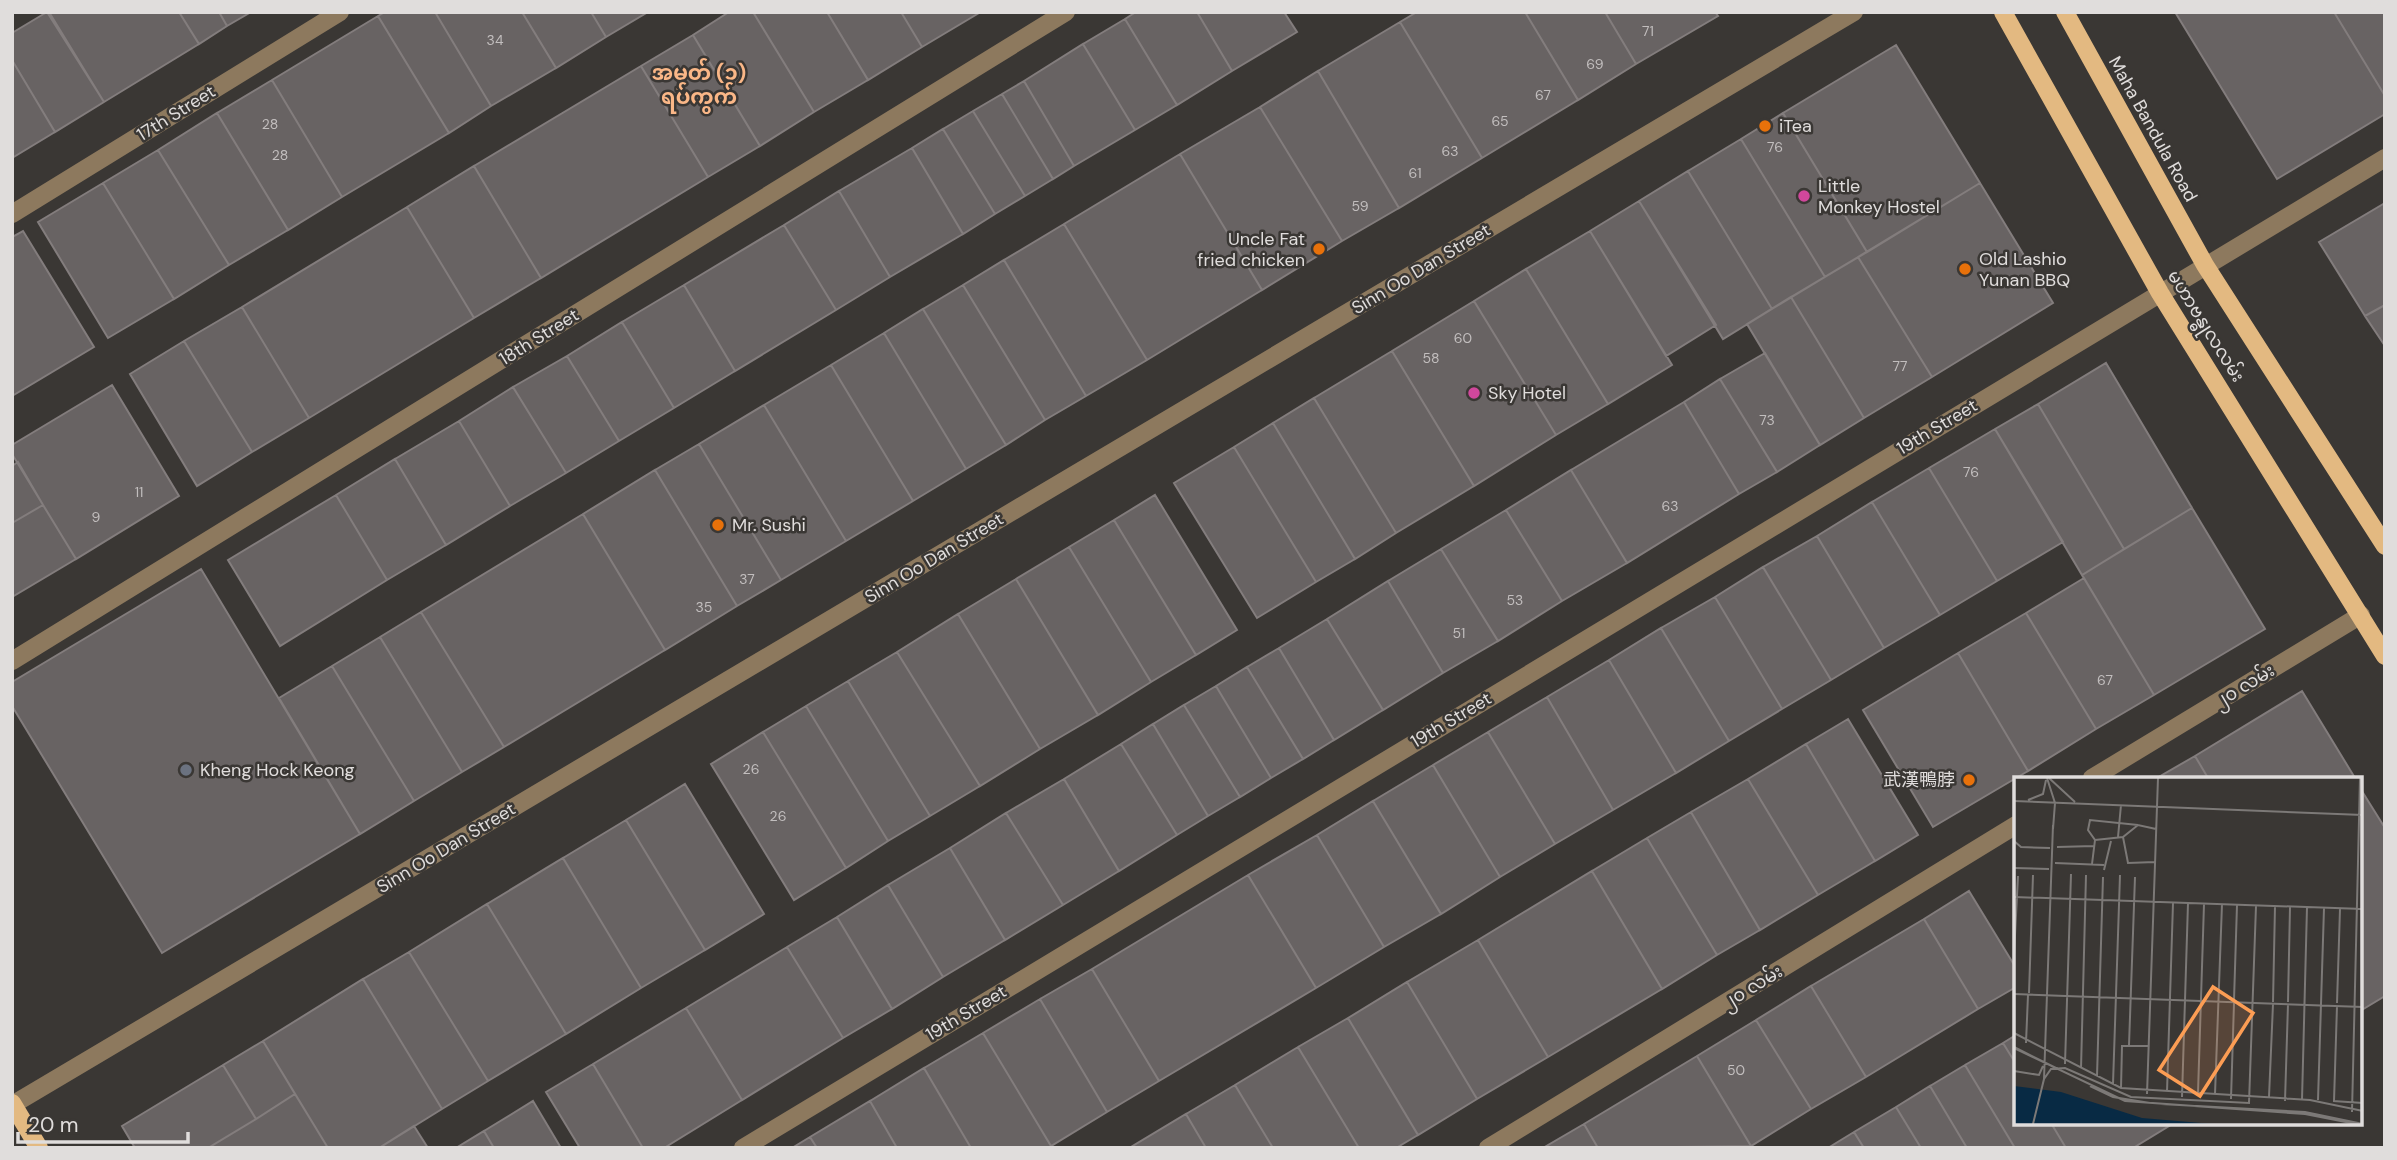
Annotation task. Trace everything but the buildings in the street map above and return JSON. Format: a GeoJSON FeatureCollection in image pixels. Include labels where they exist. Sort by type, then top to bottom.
{"type":"FeatureCollection","features":[{"type":"Feature","properties":{"kind":"main road","name":"မဟာဗန္ဓုလလမ်း"},"geometry":{"type":"LineString","coordinates":[[2003,12],[2160,293],[2385,656]]}},
{"type":"Feature","properties":{"kind":"main road","name":"Maha Bandula Road"},"geometry":{"type":"LineString","coordinates":[[2065,12],[2205,265]]}},
{"type":"Feature","properties":{"kind":"main road","name":"မဟာဗန္ဓုလလမ်း"},"geometry":{"type":"LineString","coordinates":[[2205,265],[2385,546]]}},
{"type":"Feature","properties":{"kind":"main road"},"geometry":{"type":"LineString","coordinates":[[13,1104],[39,1148]]}},
{"type":"Feature","properties":{"kind":"street","name":"17th Street"},"geometry":{"type":"LineString","coordinates":[[12,214],[340,12]]}},
{"type":"Feature","properties":{"kind":"street","name":"18th Street"},"geometry":{"type":"LineString","coordinates":[[12,661],[1066,12]]}},
{"type":"Feature","properties":{"kind":"street","name":"Sinn Oo Dan Street"},"geometry":{"type":"LineString","coordinates":[[13,1104],[1854,12]]}},
{"type":"Feature","properties":{"kind":"street"},"geometry":{"type":"LineString","coordinates":[[2205,265],[2385,158]]}},
{"type":"Feature","properties":{"kind":"street","name":"19th Street"},"geometry":{"type":"LineString","coordinates":[[743,1148],[2205,265]]}},
{"type":"Feature","properties":{"kind":"street","name":"၂၀ လမ်း"},"geometry":{"type":"LineString","coordinates":[[2095,777],[2361,615]]}},
{"type":"Feature","properties":{"kind":"street","name":"၂၀ လမ်း"},"geometry":{"type":"LineString","coordinates":[[1488,1148],[2014,826]]}},
{"type":"Feature","properties":{"kind":"place","name":"iTea"},"geometry":{"type":"Point","coordinates":[1765,126]}},
{"type":"Feature","properties":{"kind":"place","name":"Little Monkey Hostel"},"geometry":{"type":"Point","coordinates":[1804,196]}},
{"type":"Feature","properties":{"kind":"place","name":"Uncle Fat fried chicken"},"geometry":{"type":"Point","coordinates":[1319,249]}},
{"type":"Feature","properties":{"kind":"place","name":"Old Lashio Yunan BBQ"},"geometry":{"type":"Point","coordinates":[1965,269]}},
{"type":"Feature","properties":{"kind":"place","name":"Sky Hotel"},"geometry":{"type":"Point","coordinates":[1474,393]}},
{"type":"Feature","properties":{"kind":"place","name":"Mr. Sushi"},"geometry":{"type":"Point","coordinates":[718,525]}},
{"type":"Feature","properties":{"kind":"place","name":"Kheng Hock Keong"},"geometry":{"type":"Point","coordinates":[186,770]}},
{"type":"Feature","properties":{"kind":"place","name":"武漢鴨脖"},"geometry":{"type":"Point","coordinates":[1969,780]}},
{"type":"Feature","properties":{"kind":"district","name":"အမှတ် (၁) ရပ်ကွက်"},"geometry":{"type":"Point","coordinates":[699,85]}}]}
